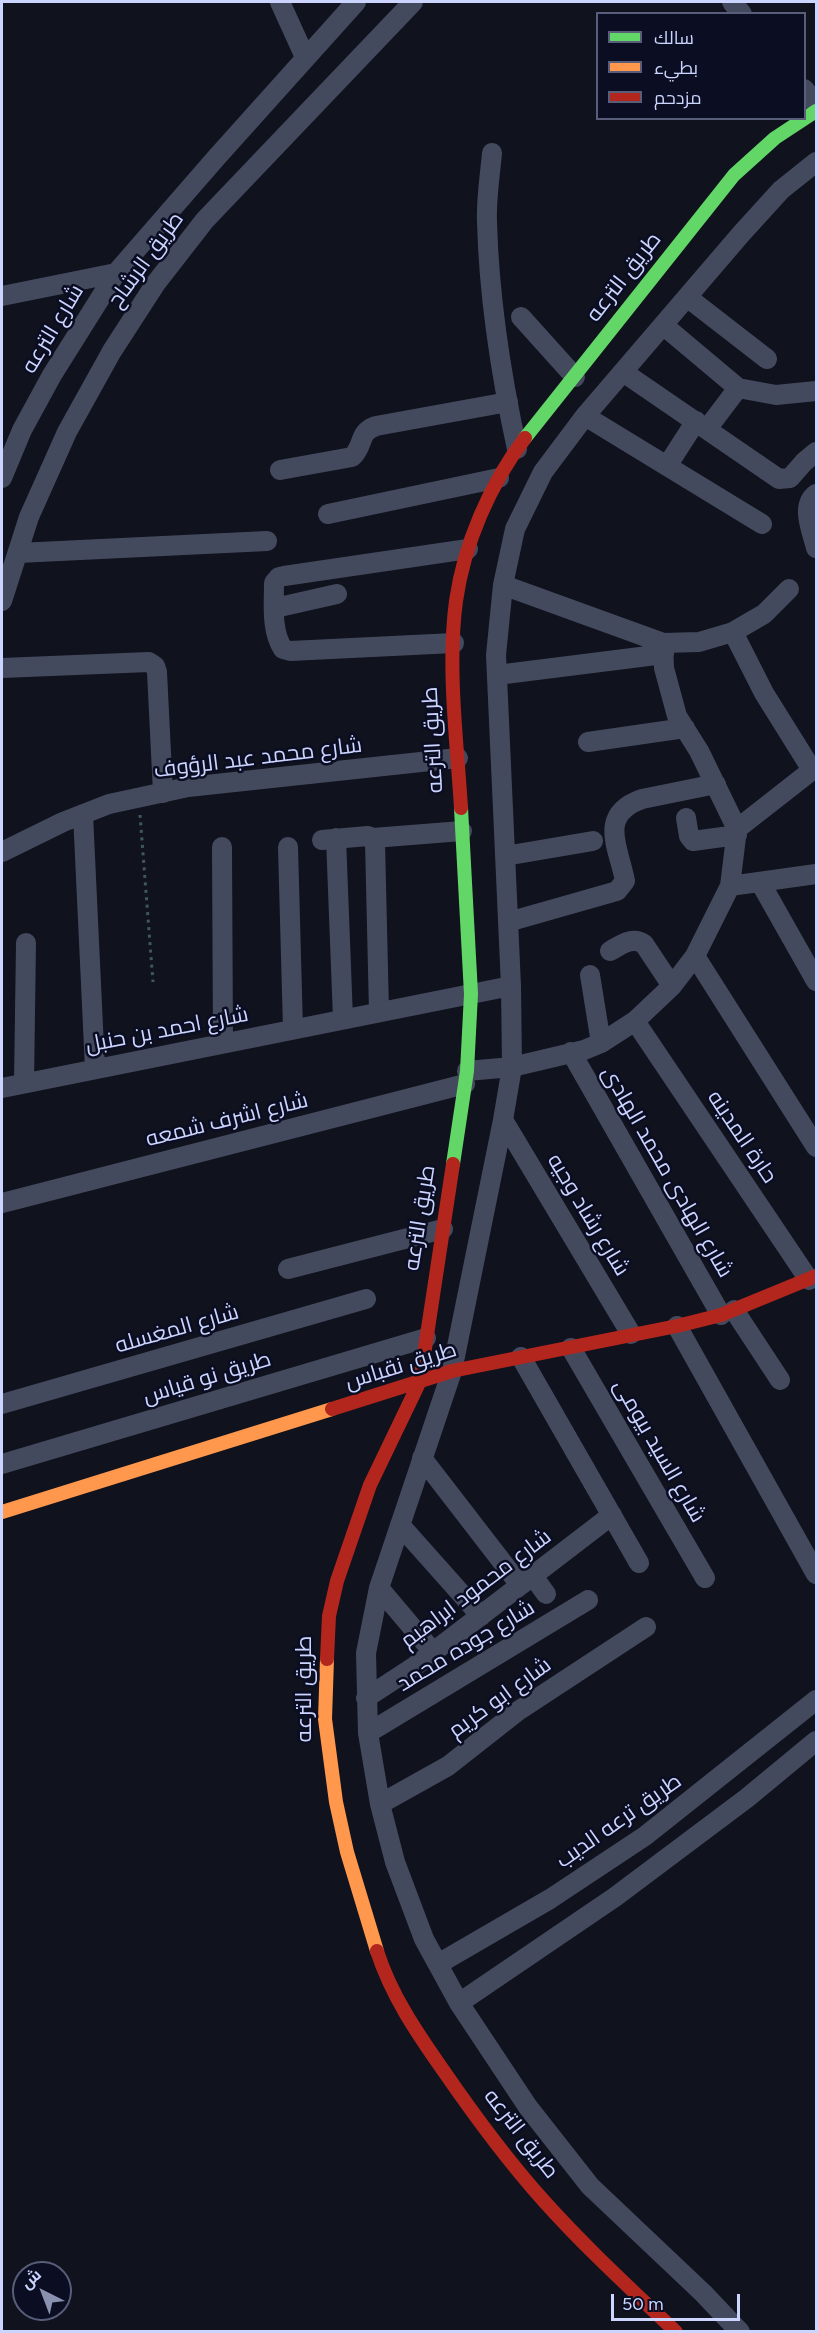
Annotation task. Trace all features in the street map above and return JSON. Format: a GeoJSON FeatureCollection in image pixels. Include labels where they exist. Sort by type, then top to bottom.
{"type":"FeatureCollection","features":[{"type":"Feature","properties":{"kind":"street"},"geometry":{"type":"LineString","coordinates":[[280,2],[305,57]]}},
{"type":"Feature","properties":{"kind":"street","name":"طريق الرشاح"},"geometry":{"type":"LineString","coordinates":[[141,244],[356,2]]}},
{"type":"Feature","properties":{"kind":"street","name":"طريق الرشاح"},"geometry":{"type":"LineString","coordinates":[[2,601],[29,516],[66,432],[112,351],[156,283],[205,220],[412,2]]}},
{"type":"Feature","properties":{"kind":"street"},"geometry":{"type":"LineString","coordinates":[[806,92],[816,104]]}},
{"type":"Feature","properties":{"kind":"street","name":"طريق الترعه"},"geometry":{"type":"LineString","coordinates":[[676,2331],[608,2267],[543,2200],[473,2113],[431,2054],[390,1984],[365,1915],[336,1802],[326,1719],[329,1616],[348,1548],[370,1485],[420,1381],[466,1077],[471,994],[453,658],[456,601],[468,549],[490,492],[517,448],[734,175],[775,138],[802,120]]}},
{"type":"Feature","properties":{"kind":"street"},"geometry":{"type":"LineString","coordinates":[[492,153],[486,219],[489,268],[508,402],[517,448]]}},
{"type":"Feature","properties":{"kind":"street"},"geometry":{"type":"LineString","coordinates":[[740,2331],[590,2186],[528,2107],[459,2003],[424,1939],[405,1893],[380,1804],[368,1733],[366,1653],[379,1588],[452,1371],[512,1067],[511,986],[496,655],[503,585],[515,529],[543,472],[585,416],[781,190],[816,162]]}},
{"type":"Feature","properties":{"kind":"street","name":"شارع الترعه"},"geometry":{"type":"LineString","coordinates":[[2,478],[22,430],[52,375],[116,273],[141,244]]}},
{"type":"Feature","properties":{"kind":"street"},"geometry":{"type":"LineString","coordinates":[[2,296],[116,273]]}},
{"type":"Feature","properties":{"kind":"street"},"geometry":{"type":"LineString","coordinates":[[687,297],[767,358]]}},
{"type":"Feature","properties":{"kind":"street"},"geometry":{"type":"LineString","coordinates":[[521,317],[575,377]]}},
{"type":"Feature","properties":{"kind":"street"},"geometry":{"type":"LineString","coordinates":[[663,325],[738,388],[776,395],[816,391]]}},
{"type":"Feature","properties":{"kind":"street"},"geometry":{"type":"LineString","coordinates":[[623,372],[779,478],[785,480],[790,478],[816,452]]}},
{"type":"Feature","properties":{"kind":"street"},"geometry":{"type":"LineString","coordinates":[[667,466],[701,425],[738,388]]}},
{"type":"Feature","properties":{"kind":"street"},"geometry":{"type":"LineString","coordinates":[[280,470],[352,457],[360,448],[363,434],[376,426],[508,402]]}},
{"type":"Feature","properties":{"kind":"street"},"geometry":{"type":"LineString","coordinates":[[585,416],[762,524]]}},
{"type":"Feature","properties":{"kind":"street"},"geometry":{"type":"LineString","coordinates":[[328,514],[499,478]]}},
{"type":"Feature","properties":{"kind":"street"},"geometry":{"type":"LineString","coordinates":[[816,494],[810,500],[807,510],[816,548]]}},
{"type":"Feature","properties":{"kind":"street"},"geometry":{"type":"LineString","coordinates":[[18,553],[267,541]]}},
{"type":"Feature","properties":{"kind":"street"},"geometry":{"type":"LineString","coordinates":[[454,643],[290,651],[283,649],[275,632],[274,584],[279,577],[284,576],[468,549]]}},
{"type":"Feature","properties":{"kind":"street"},"geometry":{"type":"LineString","coordinates":[[503,585],[663,648]]}},
{"type":"Feature","properties":{"kind":"street"},"geometry":{"type":"LineString","coordinates":[[497,675],[699,642],[733,632],[764,614],[789,589]]}},
{"type":"Feature","properties":{"kind":"street"},"geometry":{"type":"LineString","coordinates":[[274,602],[337,594]]}},
{"type":"Feature","properties":{"kind":"street"},"geometry":{"type":"LineString","coordinates":[[686,818],[689,836],[693,841],[737,832],[814,768],[764,693],[733,632]]}},
{"type":"Feature","properties":{"kind":"street"},"geometry":{"type":"LineString","coordinates":[[663,648],[669,689],[677,716],[716,784],[737,832]]}},
{"type":"Feature","properties":{"kind":"street"},"geometry":{"type":"LineString","coordinates":[[2,668],[149,662],[155,666],[163,793]]}},
{"type":"Feature","properties":{"kind":"street"},"geometry":{"type":"LineString","coordinates":[[588,742],[685,728]]}},
{"type":"Feature","properties":{"kind":"street","name":"شارع محمد عبد الرؤوف"},"geometry":{"type":"LineString","coordinates":[[2,852],[109,804],[188,787],[458,758]]}},
{"type":"Feature","properties":{"kind":"street"},"geometry":{"type":"LineString","coordinates":[[508,922],[617,891],[625,881],[613,836],[615,825],[623,809],[631,803],[716,784]]}},
{"type":"Feature","properties":{"kind":"street"},"geometry":{"type":"LineString","coordinates":[[83,814],[95,1069]]}},
{"type":"Feature","properties":{"kind":"street"},"geometry":{"type":"LineString","coordinates":[[343,1019],[329,839],[462,831]]}},
{"type":"Feature","properties":{"kind":"street","name":"شارع اشرف شمعه"},"geometry":{"type":"LineString","coordinates":[[2,1203],[466,1077],[584,1050],[601,1043],[634,1021],[672,986],[695,956],[730,886],[737,832]]}},
{"type":"Feature","properties":{"kind":"street"},"geometry":{"type":"LineString","coordinates":[[373,838],[376,847],[380,1012]]}},
{"type":"Feature","properties":{"kind":"street"},"geometry":{"type":"LineString","coordinates":[[505,856],[593,841]]}},
{"type":"Feature","properties":{"kind":"street"},"geometry":{"type":"LineString","coordinates":[[222,847],[224,1043]]}},
{"type":"Feature","properties":{"kind":"street"},"geometry":{"type":"LineString","coordinates":[[288,847],[293,1029]]}},
{"type":"Feature","properties":{"kind":"street"},"geometry":{"type":"LineString","coordinates":[[730,886],[816,874]]}},
{"type":"Feature","properties":{"kind":"street"},"geometry":{"type":"LineString","coordinates":[[760,882],[816,981]]}},
{"type":"Feature","properties":{"kind":"street"},"geometry":{"type":"LineString","coordinates":[[610,951],[632,940],[638,940],[644,944],[672,986]]}},
{"type":"Feature","properties":{"kind":"street"},"geometry":{"type":"LineString","coordinates":[[24,1083],[26,943]]}},
{"type":"Feature","properties":{"kind":"street"},"geometry":{"type":"LineString","coordinates":[[695,956],[816,1147]]}},
{"type":"Feature","properties":{"kind":"street"},"geometry":{"type":"LineString","coordinates":[[590,975],[601,1043]]}},
{"type":"Feature","properties":{"kind":"street","name":"شارع احمد بن حنبل"},"geometry":{"type":"LineString","coordinates":[[2,1088],[511,986]]}},
{"type":"Feature","properties":{"kind":"street","name":"حارة المدينه"},"geometry":{"type":"LineString","coordinates":[[634,1021],[813,1278]]}},
{"type":"Feature","properties":{"kind":"street","name":"شارع الهادى محمد الهادى"},"geometry":{"type":"LineString","coordinates":[[571,1052],[728,1313],[780,1380]]}},
{"type":"Feature","properties":{"kind":"street","name":"شارع رشاد وجيه"},"geometry":{"type":"LineString","coordinates":[[503,1120],[631,1334]]}},
{"type":"Feature","properties":{"kind":"street"},"geometry":{"type":"LineString","coordinates":[[288,1269],[442,1229]]}},
{"type":"Feature","properties":{"kind":"street","name":"طريق نقباس"},"geometry":{"type":"LineString","coordinates":[[2,1512],[452,1371],[677,1326],[728,1313],[813,1278]]}},
{"type":"Feature","properties":{"kind":"street","name":"شارع المغسله"},"geometry":{"type":"LineString","coordinates":[[2,1404],[366,1299]]}},
{"type":"Feature","properties":{"kind":"street"},"geometry":{"type":"LineString","coordinates":[[677,1326],[816,1574]]}},
{"type":"Feature","properties":{"kind":"street","name":"طريق نو قياس"},"geometry":{"type":"LineString","coordinates":[[2,1464],[426,1338]]}},
{"type":"Feature","properties":{"kind":"street","name":"شارع السيد بيومى"},"geometry":{"type":"LineString","coordinates":[[571,1348],[705,1578]]}},
{"type":"Feature","properties":{"kind":"street"},"geometry":{"type":"LineString","coordinates":[[521,1357],[639,1563]]}},
{"type":"Feature","properties":{"kind":"street","name":"شارع جوده محمد"},"geometry":{"type":"LineString","coordinates":[[422,1458],[526,1581],[546,1594]]}},
{"type":"Feature","properties":{"kind":"street","name":"شارع محمود ابراهيم"},"geometry":{"type":"LineString","coordinates":[[366,1698],[433,1652],[612,1515]]}},
{"type":"Feature","properties":{"kind":"street"},"geometry":{"type":"LineString","coordinates":[[399,1525],[480,1616]]}},
{"type":"Feature","properties":{"kind":"street"},"geometry":{"type":"LineString","coordinates":[[379,1588],[433,1652]]}},
{"type":"Feature","properties":{"kind":"street","name":"شارع جوده محمد"},"geometry":{"type":"LineString","coordinates":[[368,1733],[588,1600]]}},
{"type":"Feature","properties":{"kind":"street","name":"شارع ابو كريم"},"geometry":{"type":"LineString","coordinates":[[380,1804],[448,1766],[519,1711],[646,1627]]}},
{"type":"Feature","properties":{"kind":"street","name":"طريق ترعه الديب"},"geometry":{"type":"LineString","coordinates":[[438,1964],[550,1899],[645,1836],[816,1700]]}},
{"type":"Feature","properties":{"kind":"street"},"geometry":{"type":"LineString","coordinates":[[459,2003],[615,1897],[747,1798],[816,1741]]}},
{"type":"Feature","properties":{"kind":"path"},"geometry":{"type":"LineString","coordinates":[[138,798],[153,982]]}},
{"type":"Feature","properties":{"kind":"traffic: fast"},"geometry":{"type":"LineString","coordinates":[[806,118],[816,111]]}},
{"type":"Feature","properties":{"kind":"traffic: fast"},"geometry":{"type":"LineString","coordinates":[[525,438],[734,175],[775,138],[802,120]]}},
{"type":"Feature","properties":{"kind":"traffic: fast"},"geometry":{"type":"LineString","coordinates":[[453,1164],[467,1071],[471,994],[461,808]]}},
{"type":"Feature","properties":{"kind":"traffic: slow"},"geometry":{"type":"LineString","coordinates":[[2,1512],[332,1409]]}},
{"type":"Feature","properties":{"kind":"traffic: slow"},"geometry":{"type":"LineString","coordinates":[[327,1659],[325,1719],[336,1802],[347,1852],[377,1951]]}},
{"type":"Feature","properties":{"kind":"traffic: jam"},"geometry":{"type":"LineString","coordinates":[[461,808],[452,652],[456,601],[465,558],[480,515],[512,456],[525,438]]}},
{"type":"Feature","properties":{"kind":"traffic: jam"},"geometry":{"type":"LineString","coordinates":[[327,1659],[329,1616],[337,1581],[370,1485],[420,1381],[453,1164]]}},
{"type":"Feature","properties":{"kind":"traffic: jam"},"geometry":{"type":"LineString","coordinates":[[332,1409],[452,1371],[677,1326],[721,1315],[816,1276]]}},
{"type":"Feature","properties":{"kind":"traffic: jam"},"geometry":{"type":"LineString","coordinates":[[377,1951],[397,1998],[414,2028],[504,2153],[575,2234],[676,2332]]}}]}
